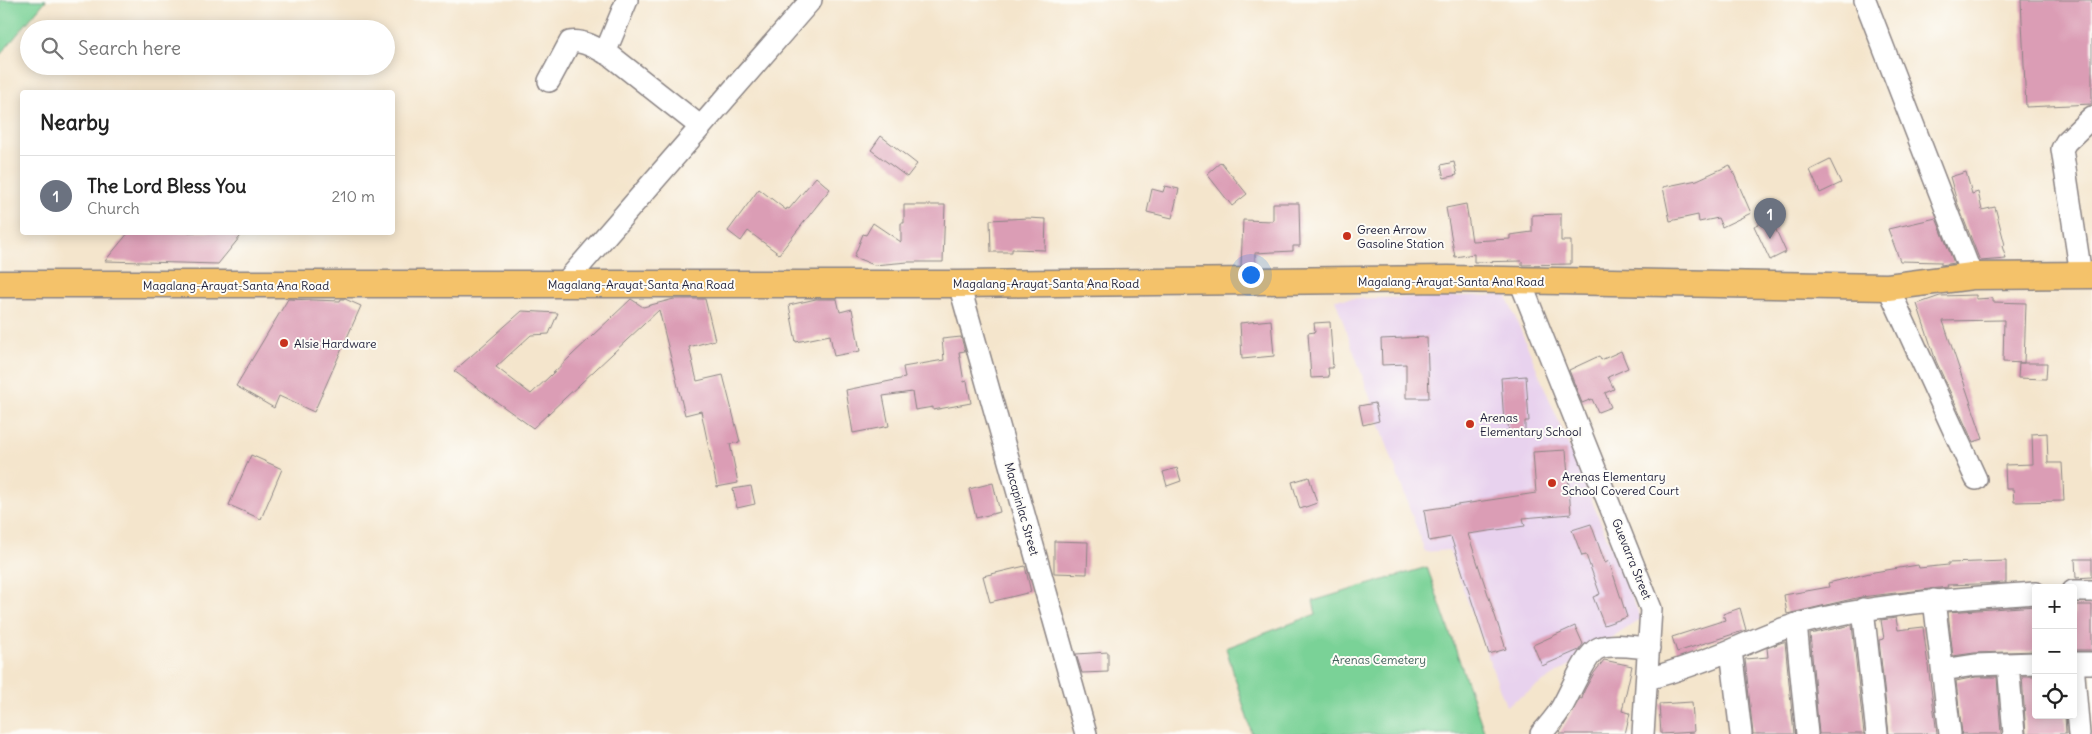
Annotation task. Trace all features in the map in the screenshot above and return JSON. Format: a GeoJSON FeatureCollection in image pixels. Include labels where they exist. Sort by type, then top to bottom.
{"type":"FeatureCollection","features":[{"type":"Feature","properties":{"kind":"main road","name":"Magalang-Arayat-Santa Ana Road"},"geometry":{"type":"LineString","coordinates":[[0,284],[959,284],[1448,279],[1888,287],[1972,276],[2087,275]]}},
{"type":"Feature","properties":{"kind":"street"},"geometry":{"type":"LineString","coordinates":[[605,53],[627,0]]}},
{"type":"Feature","properties":{"kind":"street"},"geometry":{"type":"LineString","coordinates":[[564,284],[811,0]]}},
{"type":"Feature","properties":{"kind":"street"},"geometry":{"type":"LineString","coordinates":[[1865,0],[1972,276]]}},
{"type":"Feature","properties":{"kind":"street"},"geometry":{"type":"LineString","coordinates":[[548,81],[570,42],[576,41],[597,48],[605,53],[701,127]]}},
{"type":"Feature","properties":{"kind":"street"},"geometry":{"type":"LineString","coordinates":[[2087,275],[2062,149],[2066,142],[2092,117]]}},
{"type":"Feature","properties":{"kind":"street","name":"Guevarra Street"},"geometry":{"type":"LineString","coordinates":[[1520,281],[1652,609],[1643,734]]}},
{"type":"Feature","properties":{"kind":"street","name":"Macapinlac Street"},"geometry":{"type":"LineString","coordinates":[[959,284],[1086,734]]}},
{"type":"Feature","properties":{"kind":"street"},"geometry":{"type":"LineString","coordinates":[[1888,287],[1976,479]]}},
{"type":"Feature","properties":{"kind":"street"},"geometry":{"type":"LineString","coordinates":[[2077,591],[2092,591]]}},
{"type":"Feature","properties":{"kind":"street"},"geometry":{"type":"LineString","coordinates":[[1648,679],[1685,668],[1796,624],[1863,610],[1934,600],[2032,593]]}},
{"type":"Feature","properties":{"kind":"street"},"geometry":{"type":"LineString","coordinates":[[1934,600],[1950,734]]}},
{"type":"Feature","properties":{"kind":"street"},"geometry":{"type":"LineString","coordinates":[[1863,610],[1877,734]]}},
{"type":"Feature","properties":{"kind":"street"},"geometry":{"type":"LineString","coordinates":[[1796,624],[1807,734]]}},
{"type":"Feature","properties":{"kind":"street"},"geometry":{"type":"LineString","coordinates":[[1541,734],[1561,709],[1575,680],[1592,654],[1598,649],[1610,647],[1649,648]]}},
{"type":"Feature","properties":{"kind":"street"},"geometry":{"type":"LineString","coordinates":[[1731,650],[1741,734]]}},
{"type":"Feature","properties":{"kind":"street"},"geometry":{"type":"LineString","coordinates":[[2077,663],[2092,663]]}},
{"type":"Feature","properties":{"kind":"street"},"geometry":{"type":"LineString","coordinates":[[2008,664],[2014,734]]}},
{"type":"Feature","properties":{"kind":"street"},"geometry":{"type":"LineString","coordinates":[[1943,670],[1975,665],[2032,664]]}},
{"type":"Feature","properties":{"kind":"street"},"geometry":{"type":"LineString","coordinates":[[2074,674],[2079,734]]}},
{"type":"Feature","properties":{"kind":"shaded area","name":"Arenas Elementary School"},"geometry":{"type":"Polygon","coordinates":[[[1506,295],[1641,619],[1506,706],[1449,550],[1425,552],[1335,299],[1506,295]]]}},
{"type":"Feature","properties":{"kind":"green space"},"geometry":{"type":"Polygon","coordinates":[[[0,0],[46,0],[29,20],[20,20],[20,31],[0,55],[0,0]]]}},
{"type":"Feature","properties":{"kind":"green space","name":"Arenas Cemetery"},"geometry":{"type":"Polygon","coordinates":[[[1427,567],[1485,734],[1252,734],[1226,648],[1316,614],[1313,601],[1427,567]]]}},
{"type":"Feature","properties":{"kind":"building"},"geometry":{"type":"Polygon","coordinates":[[[2021,0],[2092,0],[2092,104],[2026,107],[2021,0]]]}},
{"type":"Feature","properties":{"kind":"building"},"geometry":{"type":"Polygon","coordinates":[[[881,136],[917,164],[907,177],[871,150],[881,136]]]}},
{"type":"Feature","properties":{"kind":"building"},"geometry":{"type":"Polygon","coordinates":[[[1830,160],[1841,183],[1820,193],[1810,170],[1830,160]]]}},
{"type":"Feature","properties":{"kind":"building"},"geometry":{"type":"Polygon","coordinates":[[[1221,162],[1247,194],[1232,206],[1207,174],[1221,162]]]}},
{"type":"Feature","properties":{"kind":"building"},"geometry":{"type":"Polygon","coordinates":[[[1454,162],[1457,175],[1444,178],[1441,165],[1454,162]]]}},
{"type":"Feature","properties":{"kind":"building"},"geometry":{"type":"Polygon","coordinates":[[[1730,165],[1751,213],[1722,227],[1718,218],[1699,222],[1698,215],[1670,221],[1663,187],[1697,180],[1730,165]]]}},
{"type":"Feature","properties":{"kind":"building"},"geometry":{"type":"Polygon","coordinates":[[[1966,172],[1972,194],[1978,192],[1982,210],[1995,207],[2005,245],[2002,246],[2006,259],[1980,261],[1957,202],[1950,177],[1966,172]]]}},
{"type":"Feature","properties":{"kind":"building"},"geometry":{"type":"Polygon","coordinates":[[[816,177],[830,189],[779,254],[748,231],[741,241],[728,231],[759,189],[786,210],[787,208],[789,209],[816,177]]]}},
{"type":"Feature","properties":{"kind":"building"},"geometry":{"type":"Polygon","coordinates":[[[1165,186],[1179,189],[1172,218],[1147,212],[1152,189],[1163,192],[1165,186]]]}},
{"type":"Feature","properties":{"kind":"building"},"geometry":{"type":"Polygon","coordinates":[[[1273,203],[1299,203],[1300,246],[1293,246],[1293,251],[1255,253],[1255,266],[1241,266],[1243,220],[1273,221],[1273,203]]]}},
{"type":"Feature","properties":{"kind":"building"},"geometry":{"type":"Polygon","coordinates":[[[1466,204],[1472,241],[1510,239],[1510,235],[1532,232],[1532,215],[1561,214],[1561,241],[1571,241],[1571,264],[1522,265],[1522,261],[1474,262],[1474,254],[1455,257],[1446,208],[1466,204]]]}},
{"type":"Feature","properties":{"kind":"building"},"geometry":{"type":"Polygon","coordinates":[[[904,205],[945,205],[943,262],[908,262],[874,265],[854,257],[863,234],[866,235],[873,223],[901,242],[901,223],[904,223],[904,205]]]}},
{"type":"Feature","properties":{"kind":"building"},"geometry":{"type":"Polygon","coordinates":[[[1936,218],[1954,263],[1941,265],[1941,262],[1900,261],[1888,229],[1936,218]]]}},
{"type":"Feature","properties":{"kind":"building"},"geometry":{"type":"Polygon","coordinates":[[[1046,219],[1045,250],[1012,249],[1012,252],[991,252],[990,220],[1046,219]]]}},
{"type":"Feature","properties":{"kind":"building"},"geometry":{"type":"Polygon","coordinates":[[[1771,219],[1786,252],[1770,260],[1754,226],[1771,219]]]}},
{"type":"Feature","properties":{"kind":"building"},"geometry":{"type":"Polygon","coordinates":[[[127,235],[242,235],[218,264],[105,261],[127,235]]]}},
{"type":"Feature","properties":{"kind":"building"},"geometry":{"type":"Polygon","coordinates":[[[1976,295],[1976,299],[1993,298],[1993,302],[2026,303],[2024,363],[2003,362],[2004,320],[1943,321],[1983,439],[1973,442],[1936,361],[1917,304],[1940,296],[1976,295]]]}},
{"type":"Feature","properties":{"kind":"building"},"geometry":{"type":"Polygon","coordinates":[[[288,299],[340,301],[345,299],[361,306],[314,412],[279,396],[274,408],[236,386],[288,299]]]}},
{"type":"Feature","properties":{"kind":"building"},"geometry":{"type":"Polygon","coordinates":[[[631,299],[643,307],[674,299],[705,299],[715,340],[689,347],[697,381],[723,375],[740,442],[730,444],[738,483],[717,487],[701,411],[685,415],[659,310],[533,428],[454,371],[522,311],[558,313],[549,334],[531,335],[496,367],[531,394],[631,299]]]}},
{"type":"Feature","properties":{"kind":"building"},"geometry":{"type":"Polygon","coordinates":[[[816,299],[837,299],[840,312],[852,309],[860,351],[834,356],[830,335],[796,342],[789,305],[816,299]]]}},
{"type":"Feature","properties":{"kind":"building"},"geometry":{"type":"Polygon","coordinates":[[[1271,320],[1274,356],[1242,359],[1240,323],[1271,320]]]}},
{"type":"Feature","properties":{"kind":"building"},"geometry":{"type":"Polygon","coordinates":[[[1330,322],[1333,368],[1328,368],[1329,377],[1311,378],[1308,333],[1315,332],[1314,323],[1330,322]]]}},
{"type":"Feature","properties":{"kind":"building"},"geometry":{"type":"Polygon","coordinates":[[[961,337],[965,351],[959,352],[964,382],[967,381],[971,403],[933,410],[933,407],[915,410],[912,392],[883,396],[889,426],[853,433],[846,390],[905,378],[903,367],[944,360],[942,339],[961,337]]]}},
{"type":"Feature","properties":{"kind":"building"},"geometry":{"type":"Polygon","coordinates":[[[1427,337],[1429,398],[1406,398],[1406,364],[1382,365],[1381,339],[1427,337]]]}},
{"type":"Feature","properties":{"kind":"building"},"geometry":{"type":"Polygon","coordinates":[[[1621,351],[1628,368],[1608,377],[1614,389],[1605,393],[1611,407],[1598,412],[1592,399],[1582,403],[1569,370],[1599,356],[1601,360],[1621,351]]]}},
{"type":"Feature","properties":{"kind":"building"},"geometry":{"type":"Polygon","coordinates":[[[2019,363],[2047,363],[2046,379],[2018,378],[2019,363]]]}},
{"type":"Feature","properties":{"kind":"building"},"geometry":{"type":"Polygon","coordinates":[[[1526,376],[1529,421],[1525,421],[1525,436],[1509,437],[1508,422],[1504,423],[1501,378],[1526,376]]]}},
{"type":"Feature","properties":{"kind":"building"},"geometry":{"type":"Polygon","coordinates":[[[1375,403],[1379,421],[1363,425],[1359,406],[1375,403]]]}},
{"type":"Feature","properties":{"kind":"building"},"geometry":{"type":"Polygon","coordinates":[[[2047,433],[2048,463],[2062,463],[2064,501],[2014,502],[2013,489],[2006,489],[2005,465],[2033,464],[2032,434],[2047,433]]]}},
{"type":"Feature","properties":{"kind":"building"},"geometry":{"type":"Polygon","coordinates":[[[1566,450],[1571,514],[1523,518],[1525,526],[1468,534],[1506,649],[1489,654],[1451,537],[1429,541],[1424,510],[1536,493],[1533,452],[1566,450]]]}},
{"type":"Feature","properties":{"kind":"building"},"geometry":{"type":"Polygon","coordinates":[[[251,455],[282,469],[261,519],[229,505],[251,455]]]}},
{"type":"Feature","properties":{"kind":"building"},"geometry":{"type":"Polygon","coordinates":[[[1177,468],[1181,481],[1167,486],[1163,472],[1177,468]]]}},
{"type":"Feature","properties":{"kind":"building"},"geometry":{"type":"Polygon","coordinates":[[[1309,477],[1317,503],[1300,509],[1292,482],[1309,477]]]}},
{"type":"Feature","properties":{"kind":"building"},"geometry":{"type":"Polygon","coordinates":[[[993,483],[1000,512],[976,518],[969,489],[993,483]]]}},
{"type":"Feature","properties":{"kind":"building"},"geometry":{"type":"Polygon","coordinates":[[[751,486],[755,504],[737,508],[733,489],[751,486]]]}},
{"type":"Feature","properties":{"kind":"building"},"geometry":{"type":"Polygon","coordinates":[[[1591,524],[1605,563],[1609,561],[1627,617],[1604,625],[1593,597],[1600,594],[1586,555],[1582,556],[1572,530],[1591,524]]]}},
{"type":"Feature","properties":{"kind":"building"},"geometry":{"type":"Polygon","coordinates":[[[1054,541],[1088,542],[1087,574],[1054,573],[1054,541]]]}},
{"type":"Feature","properties":{"kind":"building"},"geometry":{"type":"Polygon","coordinates":[[[2075,559],[2092,559],[2092,577],[2076,578],[2075,559]]]}},
{"type":"Feature","properties":{"kind":"building"},"geometry":{"type":"Polygon","coordinates":[[[2006,561],[2006,583],[1947,585],[1948,587],[1861,597],[1787,614],[1784,595],[1829,587],[1828,583],[1874,572],[1918,565],[1919,568],[1948,565],[1948,563],[2006,561]]]}},
{"type":"Feature","properties":{"kind":"building"},"geometry":{"type":"Polygon","coordinates":[[[1025,566],[1031,592],[990,602],[983,576],[1025,566]]]}},
{"type":"Feature","properties":{"kind":"building"},"geometry":{"type":"Polygon","coordinates":[[[2077,605],[2092,605],[2092,650],[2077,650],[2077,605]]]}},
{"type":"Feature","properties":{"kind":"building"},"geometry":{"type":"Polygon","coordinates":[[[2032,606],[2032,651],[1974,653],[1953,656],[1948,612],[2032,606]]]}},
{"type":"Feature","properties":{"kind":"building"},"geometry":{"type":"Polygon","coordinates":[[[1740,608],[1746,630],[1677,652],[1672,637],[1725,620],[1723,614],[1740,608]]]}},
{"type":"Feature","properties":{"kind":"building"},"geometry":{"type":"Polygon","coordinates":[[[1896,618],[1898,630],[1923,627],[1937,734],[1889,734],[1879,640],[1884,639],[1881,620],[1896,618]]]}},
{"type":"Feature","properties":{"kind":"building"},"geometry":{"type":"Polygon","coordinates":[[[1852,625],[1864,734],[1819,734],[1810,634],[1852,625]]]}},
{"type":"Feature","properties":{"kind":"building"},"geometry":{"type":"Polygon","coordinates":[[[1575,626],[1583,644],[1579,650],[1542,666],[1533,645],[1575,626]]]}},
{"type":"Feature","properties":{"kind":"building"},"geometry":{"type":"Polygon","coordinates":[[[1785,642],[1794,734],[1753,734],[1745,659],[1768,657],[1767,648],[1785,642]]]}},
{"type":"Feature","properties":{"kind":"building"},"geometry":{"type":"Polygon","coordinates":[[[1108,652],[1108,672],[1082,673],[1076,654],[1108,652]]]}},
{"type":"Feature","properties":{"kind":"building"},"geometry":{"type":"Polygon","coordinates":[[[1604,660],[1632,666],[1622,711],[1630,713],[1625,734],[1559,734],[1580,698],[1582,699],[1584,691],[1594,673],[1604,660]]]}},
{"type":"Feature","properties":{"kind":"building"},"geometry":{"type":"Polygon","coordinates":[[[2022,676],[2032,676],[2032,719],[2065,719],[2066,734],[2026,734],[2022,676]]]}},
{"type":"Feature","properties":{"kind":"building"},"geometry":{"type":"Polygon","coordinates":[[[1976,677],[1997,677],[2001,734],[1962,734],[1956,681],[1976,677]]]}},
{"type":"Feature","properties":{"kind":"building"},"geometry":{"type":"Polygon","coordinates":[[[1692,702],[1694,732],[1661,734],[1659,704],[1692,702]]]}},
{"type":"Feature","properties":{"kind":"place","name":"Green Arrow Gasoline Station"},"geometry":{"type":"Point","coordinates":[1347,236]}},
{"type":"Feature","properties":{"kind":"place","name":"The Lord Bless You"},"geometry":{"type":"Point","coordinates":[1770,239]}},
{"type":"Feature","properties":{"kind":"place","name":"Alsie Hardware"},"geometry":{"type":"Point","coordinates":[284,343]}},
{"type":"Feature","properties":{"kind":"place","name":"Arenas Elementary School"},"geometry":{"type":"Point","coordinates":[1470,424]}},
{"type":"Feature","properties":{"kind":"place","name":"Arenas Elementary School Covered Court"},"geometry":{"type":"Point","coordinates":[1552,483]}}]}
